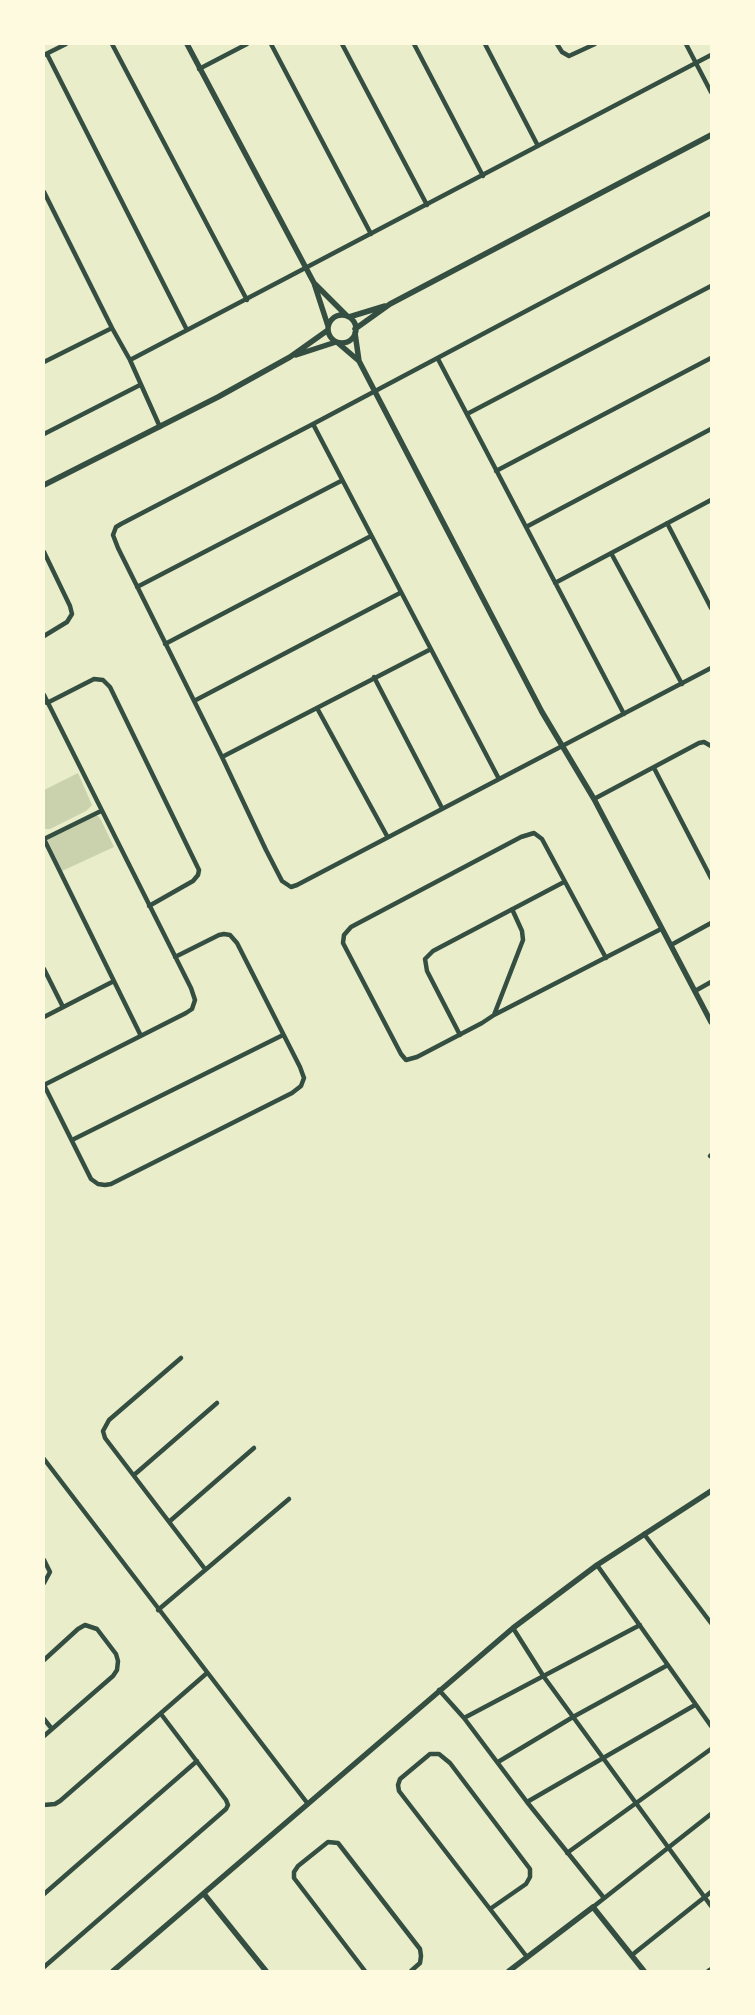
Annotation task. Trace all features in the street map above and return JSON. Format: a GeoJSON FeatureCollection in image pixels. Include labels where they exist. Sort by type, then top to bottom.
{"type":"FeatureCollection","features":[{"type":"Feature","properties":{"kind":"street"},"geometry":{"type":"LineString","coordinates":[[66,44],[45,55],[187,330]]}},
{"type":"Feature","properties":{"kind":"street"},"geometry":{"type":"LineString","coordinates":[[112,44],[247,300]]}},
{"type":"Feature","properties":{"kind":"street"},"geometry":{"type":"LineString","coordinates":[[186,44],[306,269],[314,282],[354,324],[359,361]]}},
{"type":"Feature","properties":{"kind":"street"},"geometry":{"type":"LineString","coordinates":[[199,69],[247,44]]}},
{"type":"Feature","properties":{"kind":"street"},"geometry":{"type":"LineString","coordinates":[[271,44],[371,234]]}},
{"type":"Feature","properties":{"kind":"street"},"geometry":{"type":"LineString","coordinates":[[342,44],[427,206]]}},
{"type":"Feature","properties":{"kind":"street"},"geometry":{"type":"LineString","coordinates":[[414,44],[483,176]]}},
{"type":"Feature","properties":{"kind":"street"},"geometry":{"type":"LineString","coordinates":[[485,44],[538,146]]}},
{"type":"Feature","properties":{"kind":"street"},"geometry":{"type":"LineString","coordinates":[[557,44],[565,54],[572,56],[595,44]]}},
{"type":"Feature","properties":{"kind":"street"},"geometry":{"type":"LineString","coordinates":[[686,44],[711,92]]}},
{"type":"Feature","properties":{"kind":"street"},"geometry":{"type":"LineString","coordinates":[[130,360],[711,56]]}},
{"type":"Feature","properties":{"kind":"street"},"geometry":{"type":"LineString","coordinates":[[290,357],[337,342],[346,342],[355,331],[390,304],[711,135]]}},
{"type":"Feature","properties":{"kind":"street"},"geometry":{"type":"LineString","coordinates":[[44,192],[130,360],[160,427]]}},
{"type":"Feature","properties":{"kind":"street"},"geometry":{"type":"LineString","coordinates":[[711,213],[121,524],[114,531],[114,540],[266,850],[279,876],[286,885],[290,886],[297,885],[711,668]]}},
{"type":"Feature","properties":{"kind":"street"},"geometry":{"type":"LineString","coordinates":[[314,282],[330,337],[359,361],[542,712],[594,799],[711,1022]]}},
{"type":"Feature","properties":{"kind":"street"},"geometry":{"type":"LineString","coordinates":[[467,414],[711,286]]}},
{"type":"Feature","properties":{"kind":"street"},"geometry":{"type":"LineString","coordinates":[[44,485],[160,427],[290,357],[328,328],[334,318],[348,317],[390,304]]}},
{"type":"Feature","properties":{"kind":"street"},"geometry":{"type":"LineString","coordinates":[[44,362],[112,328]]}},
{"type":"Feature","properties":{"kind":"street"},"geometry":{"type":"LineString","coordinates":[[438,358],[624,714]]}},
{"type":"Feature","properties":{"kind":"street"},"geometry":{"type":"LineString","coordinates":[[496,471],[711,358]]}},
{"type":"Feature","properties":{"kind":"street"},"geometry":{"type":"LineString","coordinates":[[44,434],[140,385]]}},
{"type":"Feature","properties":{"kind":"street"},"geometry":{"type":"LineString","coordinates":[[313,424],[499,779]]}},
{"type":"Feature","properties":{"kind":"street"},"geometry":{"type":"LineString","coordinates":[[526,527],[711,429]]}},
{"type":"Feature","properties":{"kind":"street"},"geometry":{"type":"LineString","coordinates":[[137,587],[342,481]]}},
{"type":"Feature","properties":{"kind":"street"},"geometry":{"type":"LineString","coordinates":[[555,583],[711,500]]}},
{"type":"Feature","properties":{"kind":"street"},"geometry":{"type":"LineString","coordinates":[[667,523],[711,608]]}},
{"type":"Feature","properties":{"kind":"street"},"geometry":{"type":"LineString","coordinates":[[165,644],[370,536]]}},
{"type":"Feature","properties":{"kind":"street"},"geometry":{"type":"LineString","coordinates":[[44,552],[72,614],[66,622],[44,636]]}},
{"type":"Feature","properties":{"kind":"street"},"geometry":{"type":"LineString","coordinates":[[611,553],[682,684]]}},
{"type":"Feature","properties":{"kind":"street"},"geometry":{"type":"LineString","coordinates":[[194,701],[400,593]]}},
{"type":"Feature","properties":{"kind":"street"},"geometry":{"type":"LineString","coordinates":[[222,757],[431,649]]}},
{"type":"Feature","properties":{"kind":"street"},"geometry":{"type":"LineString","coordinates":[[374,677],[442,808]]}},
{"type":"Feature","properties":{"kind":"street"},"geometry":{"type":"LineString","coordinates":[[47,703],[94,679],[103,680],[110,687],[199,870],[193,882],[149,906]]}},
{"type":"Feature","properties":{"kind":"street"},"geometry":{"type":"LineString","coordinates":[[44,695],[194,995],[194,1005],[186,1013],[44,1085],[87,1172],[95,1182],[105,1185],[128,1175],[298,1089],[304,1082],[303,1073],[237,943],[230,935],[218,935],[175,956]]}},
{"type":"Feature","properties":{"kind":"street"},"geometry":{"type":"LineString","coordinates":[[317,708],[388,836]]}},
{"type":"Feature","properties":{"kind":"street"},"geometry":{"type":"LineString","coordinates":[[594,799],[699,743],[708,743],[711,746]]}},
{"type":"Feature","properties":{"kind":"street"},"geometry":{"type":"LineString","coordinates":[[654,768],[711,878]]}},
{"type":"Feature","properties":{"kind":"street"},"geometry":{"type":"LineString","coordinates":[[101,811],[44,839],[141,1036]]}},
{"type":"Feature","properties":{"kind":"street"},"geometry":{"type":"LineString","coordinates":[[606,958],[542,839],[538,835],[531,833],[353,925],[345,932],[343,943],[401,1054],[406,1060],[410,1060],[460,1035],[494,1015],[606,958],[661,929]]}},
{"type":"Feature","properties":{"kind":"street"},"geometry":{"type":"LineString","coordinates":[[460,1035],[427,972],[425,959],[434,951],[564,882]]}},
{"type":"Feature","properties":{"kind":"street"},"geometry":{"type":"LineString","coordinates":[[494,1015],[523,940],[522,931],[512,910]]}},
{"type":"Feature","properties":{"kind":"street"},"geometry":{"type":"LineString","coordinates":[[671,945],[711,923]]}},
{"type":"Feature","properties":{"kind":"street"},"geometry":{"type":"LineString","coordinates":[[44,969],[63,1006]]}},
{"type":"Feature","properties":{"kind":"street"},"geometry":{"type":"LineString","coordinates":[[44,1017],[114,981]]}},
{"type":"Feature","properties":{"kind":"street"},"geometry":{"type":"LineString","coordinates":[[695,991],[711,982]]}},
{"type":"Feature","properties":{"kind":"street"},"geometry":{"type":"LineString","coordinates":[[72,1140],[283,1035]]}},
{"type":"Feature","properties":{"kind":"street"},"geometry":{"type":"LineString","coordinates":[[181,1358],[109,1420],[102,1431],[105,1438],[170,1520],[205,1569]]}},
{"type":"Feature","properties":{"kind":"street"},"geometry":{"type":"LineString","coordinates":[[134,1475],[217,1403]]}},
{"type":"Feature","properties":{"kind":"street"},"geometry":{"type":"LineString","coordinates":[[170,1520],[254,1448]]}},
{"type":"Feature","properties":{"kind":"street"},"geometry":{"type":"LineString","coordinates":[[44,1459],[308,1804]]}},
{"type":"Feature","properties":{"kind":"street"},"geometry":{"type":"LineString","coordinates":[[113,1971],[513,1628],[597,1565],[711,1491]]}},
{"type":"Feature","properties":{"kind":"street"},"geometry":{"type":"LineString","coordinates":[[158,1610],[288,1499]]}},
{"type":"Feature","properties":{"kind":"street"},"geometry":{"type":"LineString","coordinates":[[644,1534],[711,1623]]}},
{"type":"Feature","properties":{"kind":"street"},"geometry":{"type":"LineString","coordinates":[[44,1583],[50,1572],[45,1562]]}},
{"type":"Feature","properties":{"kind":"street"},"geometry":{"type":"LineString","coordinates":[[597,1565],[640,1625],[666,1666],[711,1726]]}},
{"type":"Feature","properties":{"kind":"street"},"geometry":{"type":"LineString","coordinates":[[464,1718],[640,1625]]}},
{"type":"Feature","properties":{"kind":"street"},"geometry":{"type":"LineString","coordinates":[[44,1660],[82,1626],[91,1626],[103,1636],[116,1654],[118,1665],[113,1676],[44,1736]]}},
{"type":"Feature","properties":{"kind":"street"},"geometry":{"type":"LineString","coordinates":[[513,1628],[544,1677],[711,1906]]}},
{"type":"Feature","properties":{"kind":"street"},"geometry":{"type":"LineString","coordinates":[[498,1762],[573,1717],[666,1666]]}},
{"type":"Feature","properties":{"kind":"street"},"geometry":{"type":"LineString","coordinates":[[44,1805],[55,1804],[60,1801],[207,1673]]}},
{"type":"Feature","properties":{"kind":"street"},"geometry":{"type":"LineString","coordinates":[[439,1690],[464,1718],[566,1853],[604,1898]]}},
{"type":"Feature","properties":{"kind":"street"},"geometry":{"type":"LineString","coordinates":[[527,1802],[695,1705]]}},
{"type":"Feature","properties":{"kind":"street"},"geometry":{"type":"LineString","coordinates":[[44,1967],[223,1813],[228,1805],[198,1761],[162,1714]]}},
{"type":"Feature","properties":{"kind":"street"},"geometry":{"type":"LineString","coordinates":[[44,1719],[52,1728]]}},
{"type":"Feature","properties":{"kind":"street"},"geometry":{"type":"LineString","coordinates":[[566,1853],[711,1748]]}},
{"type":"Feature","properties":{"kind":"street"},"geometry":{"type":"LineString","coordinates":[[490,1909],[526,1884],[530,1877],[530,1870],[450,1763],[439,1754],[430,1754],[400,1779],[399,1791],[527,1957]]}},
{"type":"Feature","properties":{"kind":"street"},"geometry":{"type":"LineString","coordinates":[[44,1894],[198,1761]]}},
{"type":"Feature","properties":{"kind":"street"},"geometry":{"type":"LineString","coordinates":[[509,1971],[711,1814]]}},
{"type":"Feature","properties":{"kind":"street"},"geometry":{"type":"LineString","coordinates":[[365,1971],[294,1878],[294,1872],[298,1866],[328,1842],[338,1843],[420,1949],[420,1963],[412,1971]]}},
{"type":"Feature","properties":{"kind":"street"},"geometry":{"type":"LineString","coordinates":[[632,1955],[711,1892]]}},
{"type":"Feature","properties":{"kind":"street"},"geometry":{"type":"LineString","coordinates":[[204,1894],[266,1971]]}},
{"type":"Feature","properties":{"kind":"street"},"geometry":{"type":"LineString","coordinates":[[593,1907],[644,1971]]}},
{"type":"Feature","properties":{"kind":"green space"},"geometry":{"type":"Polygon","coordinates":[[[78,773],[92,805],[86,811],[50,829],[44,829],[44,790],[78,773]]]}},
{"type":"Feature","properties":{"kind":"green space"},"geometry":{"type":"Polygon","coordinates":[[[93,816],[98,816],[101,820],[114,847],[62,871],[47,839],[93,816]]]}}]}
